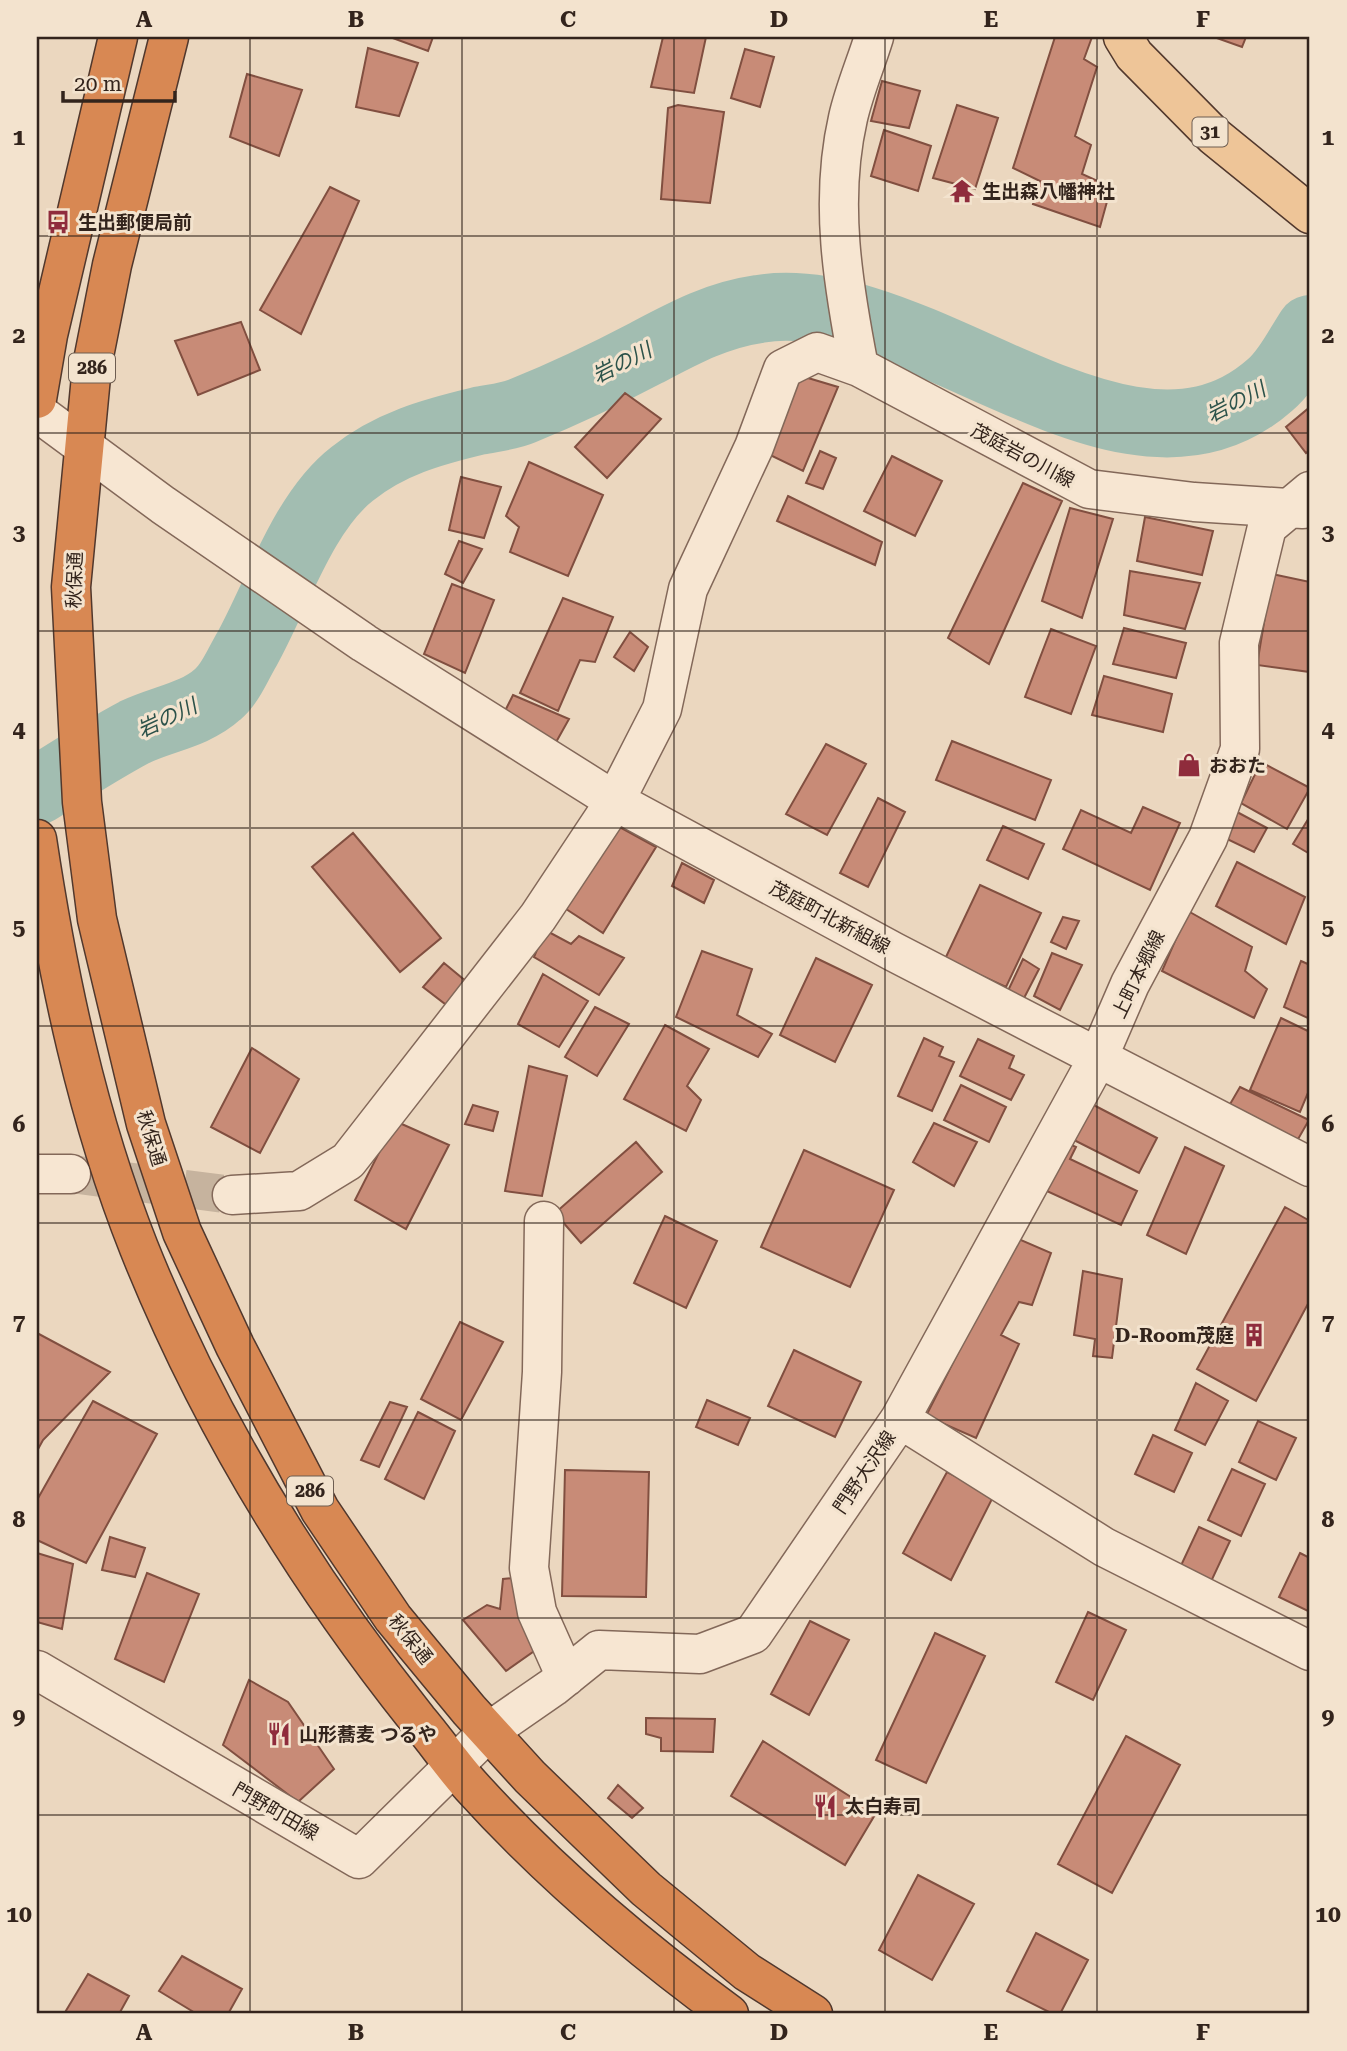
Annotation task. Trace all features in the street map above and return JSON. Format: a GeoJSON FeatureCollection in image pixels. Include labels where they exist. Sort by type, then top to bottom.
{"type":"FeatureCollection","features":[{"type":"Feature","properties":{"kind":"highway","name":"286"},"geometry":{"type":"LineString","coordinates":[[37,399],[48,335],[118,37]]}},
{"type":"Feature","properties":{"kind":"highway","name":"秋保通"},"geometry":{"type":"LineString","coordinates":[[169,37],[112,265],[92,366],[82,447],[71,587],[82,802],[97,919],[146,1124],[182,1233],[235,1346],[320,1510],[393,1618],[488,1732],[530,1777],[646,1889],[747,1972],[813,2014]]}},
{"type":"Feature","properties":{"kind":"highway","name":"286"},"geometry":{"type":"LineString","coordinates":[[37,839],[67,1013],[94,1114],[139,1248],[202,1387],[298,1555],[369,1659],[454,1766],[561,1877],[658,1962],[729,2014]]}},
{"type":"Feature","properties":{"kind":"main road","name":"31"},"geometry":{"type":"LineString","coordinates":[[1123,37],[1133,55],[1214,136],[1310,214]]}},
{"type":"Feature","properties":{"kind":"street"},"geometry":{"type":"LineString","coordinates":[[856,354],[838,225],[838,180],[848,118],[874,37]]}},
{"type":"Feature","properties":{"kind":"street","name":"茂庭岩の川線"},"geometry":{"type":"LineString","coordinates":[[232,1195],[299,1191],[348,1161],[530,928],[615,801],[662,709],[688,590],[754,447],[783,369],[817,352],[856,354],[1089,489],[1194,502],[1304,503]]}},
{"type":"Feature","properties":{"kind":"street","name":"茂庭町北新組線"},"geometry":{"type":"LineString","coordinates":[[37,412],[163,505],[364,643],[615,801],[894,952],[1310,1167]]}},
{"type":"Feature","properties":{"kind":"street","name":"上町本郷線"},"geometry":{"type":"LineString","coordinates":[[900,1419],[1098,1058],[1130,984],[1208,838],[1240,749],[1239,643],[1267,527],[1304,503]]}},
{"type":"Feature","properties":{"kind":"street"},"geometry":{"type":"LineString","coordinates":[[544,1221],[542,1371],[529,1568],[537,1612],[566,1677]]}},
{"type":"Feature","properties":{"kind":"street","name":"門野大沢線"},"geometry":{"type":"LineString","coordinates":[[488,1732],[566,1677],[599,1650],[700,1654],[753,1634],[900,1419],[1104,1547],[1310,1651]]}},
{"type":"Feature","properties":{"kind":"street","name":"門野町田線"},"geometry":{"type":"LineString","coordinates":[[37,1670],[359,1859],[488,1732]]}},
{"type":"Feature","properties":{"kind":"building"},"geometry":{"type":"Polygon","coordinates":[[[390,37],[433,37],[428,51],[390,37]]]}},
{"type":"Feature","properties":{"kind":"building"},"geometry":{"type":"Polygon","coordinates":[[[663,37],[706,37],[694,93],[651,87],[663,37]]]}},
{"type":"Feature","properties":{"kind":"building"},"geometry":{"type":"Polygon","coordinates":[[[1055,37],[1092,37],[1084,59],[1097,67],[1075,136],[1091,145],[1082,174],[1111,187],[1100,227],[1033,204],[1040,181],[1013,168],[1055,37]]]}},
{"type":"Feature","properties":{"kind":"building"},"geometry":{"type":"Polygon","coordinates":[[[1214,37],[1246,37],[1242,47],[1214,37]]]}},
{"type":"Feature","properties":{"kind":"building"},"geometry":{"type":"Polygon","coordinates":[[[368,48],[418,63],[399,116],[356,107],[368,48]]]}},
{"type":"Feature","properties":{"kind":"building"},"geometry":{"type":"Polygon","coordinates":[[[745,49],[774,57],[760,107],[731,98],[745,49]]]}},
{"type":"Feature","properties":{"kind":"building"},"geometry":{"type":"Polygon","coordinates":[[[247,74],[302,90],[279,156],[230,137],[247,74]]]}},
{"type":"Feature","properties":{"kind":"building"},"geometry":{"type":"Polygon","coordinates":[[[882,81],[920,91],[909,128],[871,121],[882,81]]]}},
{"type":"Feature","properties":{"kind":"building"},"geometry":{"type":"Polygon","coordinates":[[[678,105],[724,112],[710,203],[661,199],[668,108],[678,105]]]}},
{"type":"Feature","properties":{"kind":"building"},"geometry":{"type":"Polygon","coordinates":[[[957,105],[998,118],[975,189],[933,178],[957,105]]]}},
{"type":"Feature","properties":{"kind":"building"},"geometry":{"type":"Polygon","coordinates":[[[884,130],[931,146],[918,191],[871,176],[884,130]]]}},
{"type":"Feature","properties":{"kind":"building"},"geometry":{"type":"Polygon","coordinates":[[[330,187],[359,201],[301,334],[260,310],[330,187]]]}},
{"type":"Feature","properties":{"kind":"building"},"geometry":{"type":"Polygon","coordinates":[[[241,322],[260,370],[198,395],[175,341],[241,322]]]}},
{"type":"Feature","properties":{"kind":"building"},"geometry":{"type":"Polygon","coordinates":[[[798,375],[838,387],[803,471],[768,454],[798,375]]]}},
{"type":"Feature","properties":{"kind":"building"},"geometry":{"type":"Polygon","coordinates":[[[625,393],[661,419],[607,478],[575,447],[625,393]]]}},
{"type":"Feature","properties":{"kind":"building"},"geometry":{"type":"Polygon","coordinates":[[[1310,407],[1310,450],[1306,453],[1286,427],[1310,407]]]}},
{"type":"Feature","properties":{"kind":"building"},"geometry":{"type":"Polygon","coordinates":[[[820,451],[836,458],[823,489],[806,483],[820,451]]]}},
{"type":"Feature","properties":{"kind":"building"},"geometry":{"type":"Polygon","coordinates":[[[892,456],[942,481],[915,536],[864,511],[892,456]]]}},
{"type":"Feature","properties":{"kind":"building"},"geometry":{"type":"Polygon","coordinates":[[[529,462],[603,495],[568,576],[510,552],[519,527],[506,516],[529,462]]]}},
{"type":"Feature","properties":{"kind":"building"},"geometry":{"type":"Polygon","coordinates":[[[461,477],[501,487],[484,538],[449,530],[461,477]]]}},
{"type":"Feature","properties":{"kind":"building"},"geometry":{"type":"Polygon","coordinates":[[[1023,483],[1062,501],[989,664],[948,638],[1023,483]]]}},
{"type":"Feature","properties":{"kind":"building"},"geometry":{"type":"Polygon","coordinates":[[[788,496],[882,542],[875,565],[777,521],[788,496]]]}},
{"type":"Feature","properties":{"kind":"building"},"geometry":{"type":"Polygon","coordinates":[[[1070,508],[1113,519],[1082,618],[1042,601],[1070,508]]]}},
{"type":"Feature","properties":{"kind":"building"},"geometry":{"type":"Polygon","coordinates":[[[1145,517],[1213,531],[1202,575],[1137,561],[1145,517]]]}},
{"type":"Feature","properties":{"kind":"building"},"geometry":{"type":"Polygon","coordinates":[[[459,541],[482,549],[463,583],[445,574],[459,541]]]}},
{"type":"Feature","properties":{"kind":"building"},"geometry":{"type":"Polygon","coordinates":[[[1130,571],[1200,583],[1185,629],[1124,615],[1130,571]]]}},
{"type":"Feature","properties":{"kind":"building"},"geometry":{"type":"Polygon","coordinates":[[[1272,574],[1310,582],[1310,672],[1257,665],[1272,574]]]}},
{"type":"Feature","properties":{"kind":"building"},"geometry":{"type":"Polygon","coordinates":[[[452,584],[494,600],[465,673],[424,654],[452,584]]]}},
{"type":"Feature","properties":{"kind":"building"},"geometry":{"type":"Polygon","coordinates":[[[563,598],[613,617],[595,662],[580,660],[558,711],[520,693],[563,598]]]}},
{"type":"Feature","properties":{"kind":"building"},"geometry":{"type":"Polygon","coordinates":[[[1124,628],[1186,643],[1176,678],[1113,664],[1124,628]]]}},
{"type":"Feature","properties":{"kind":"building"},"geometry":{"type":"Polygon","coordinates":[[[1051,629],[1096,646],[1071,714],[1025,697],[1051,629]]]}},
{"type":"Feature","properties":{"kind":"building"},"geometry":{"type":"Polygon","coordinates":[[[630,632],[648,647],[634,671],[614,657],[630,632]]]}},
{"type":"Feature","properties":{"kind":"building"},"geometry":{"type":"Polygon","coordinates":[[[1104,676],[1172,694],[1163,732],[1092,715],[1104,676]]]}},
{"type":"Feature","properties":{"kind":"building"},"geometry":{"type":"Polygon","coordinates":[[[513,695],[569,719],[555,744],[505,711],[513,695]]]}},
{"type":"Feature","properties":{"kind":"building"},"geometry":{"type":"Polygon","coordinates":[[[952,741],[1051,780],[1035,820],[936,780],[952,741]]]}},
{"type":"Feature","properties":{"kind":"building"},"geometry":{"type":"Polygon","coordinates":[[[826,744],[866,764],[827,835],[786,814],[826,744]]]}},
{"type":"Feature","properties":{"kind":"building"},"geometry":{"type":"Polygon","coordinates":[[[1261,762],[1310,788],[1287,829],[1241,803],[1261,762]]]}},
{"type":"Feature","properties":{"kind":"building"},"geometry":{"type":"Polygon","coordinates":[[[878,798],[905,812],[868,887],[840,873],[878,798]]]}},
{"type":"Feature","properties":{"kind":"building"},"geometry":{"type":"Polygon","coordinates":[[[1143,807],[1180,823],[1150,890],[1063,849],[1081,810],[1131,833],[1143,807]]]}},
{"type":"Feature","properties":{"kind":"building"},"geometry":{"type":"Polygon","coordinates":[[[1237,812],[1267,828],[1254,852],[1225,838],[1237,812]]]}},
{"type":"Feature","properties":{"kind":"building"},"geometry":{"type":"Polygon","coordinates":[[[1310,816],[1310,854],[1293,844],[1310,816]]]}},
{"type":"Feature","properties":{"kind":"building"},"geometry":{"type":"Polygon","coordinates":[[[616,825],[656,847],[603,933],[563,907],[616,825]]]}},
{"type":"Feature","properties":{"kind":"building"},"geometry":{"type":"Polygon","coordinates":[[[1003,826],[1044,844],[1028,879],[987,860],[1003,826]]]}},
{"type":"Feature","properties":{"kind":"building"},"geometry":{"type":"Polygon","coordinates":[[[353,833],[441,938],[400,972],[312,867],[353,833]]]}},
{"type":"Feature","properties":{"kind":"building"},"geometry":{"type":"Polygon","coordinates":[[[1237,862],[1305,897],[1286,944],[1216,906],[1237,862]]]}},
{"type":"Feature","properties":{"kind":"building"},"geometry":{"type":"Polygon","coordinates":[[[682,863],[714,880],[704,903],[672,886],[682,863]]]}},
{"type":"Feature","properties":{"kind":"building"},"geometry":{"type":"Polygon","coordinates":[[[980,885],[1041,913],[1006,987],[945,959],[980,885]]]}},
{"type":"Feature","properties":{"kind":"building"},"geometry":{"type":"Polygon","coordinates":[[[1188,911],[1252,947],[1245,971],[1267,989],[1254,1018],[1162,971],[1188,911]]]}},
{"type":"Feature","properties":{"kind":"building"},"geometry":{"type":"Polygon","coordinates":[[[1063,917],[1079,921],[1066,949],[1051,942],[1063,917]]]}},
{"type":"Feature","properties":{"kind":"building"},"geometry":{"type":"Polygon","coordinates":[[[545,930],[571,944],[579,936],[624,958],[599,995],[534,957],[545,930]]]}},
{"type":"Feature","properties":{"kind":"building"},"geometry":{"type":"Polygon","coordinates":[[[702,951],[752,969],[737,1015],[772,1034],[758,1057],[676,1017],[702,951]]]}},
{"type":"Feature","properties":{"kind":"building"},"geometry":{"type":"Polygon","coordinates":[[[1052,953],[1082,965],[1060,1010],[1034,996],[1052,953]]]}},
{"type":"Feature","properties":{"kind":"building"},"geometry":{"type":"Polygon","coordinates":[[[816,958],[872,985],[835,1062],[780,1035],[816,958]]]}},
{"type":"Feature","properties":{"kind":"building"},"geometry":{"type":"Polygon","coordinates":[[[1023,959],[1039,969],[1022,1002],[1006,995],[1023,959]]]}},
{"type":"Feature","properties":{"kind":"building"},"geometry":{"type":"Polygon","coordinates":[[[1301,961],[1310,965],[1310,1019],[1284,1007],[1301,961]]]}},
{"type":"Feature","properties":{"kind":"building"},"geometry":{"type":"Polygon","coordinates":[[[444,963],[468,983],[449,1007],[423,987],[444,963]]]}},
{"type":"Feature","properties":{"kind":"building"},"geometry":{"type":"Polygon","coordinates":[[[543,974],[588,1001],[559,1047],[518,1024],[543,974]]]}},
{"type":"Feature","properties":{"kind":"building"},"geometry":{"type":"Polygon","coordinates":[[[595,1007],[629,1024],[597,1076],[565,1057],[595,1007]]]}},
{"type":"Feature","properties":{"kind":"building"},"geometry":{"type":"Polygon","coordinates":[[[1281,1018],[1310,1032],[1310,1088],[1300,1112],[1250,1090],[1281,1018]]]}},
{"type":"Feature","properties":{"kind":"building"},"geometry":{"type":"Polygon","coordinates":[[[665,1025],[709,1049],[687,1086],[701,1100],[686,1131],[624,1099],[665,1025]]]}},
{"type":"Feature","properties":{"kind":"building"},"geometry":{"type":"Polygon","coordinates":[[[924,1038],[943,1047],[939,1056],[954,1062],[932,1111],[898,1096],[924,1038]]]}},
{"type":"Feature","properties":{"kind":"building"},"geometry":{"type":"Polygon","coordinates":[[[978,1039],[1014,1056],[1009,1068],[1024,1075],[1011,1100],[960,1076],[978,1039]]]}},
{"type":"Feature","properties":{"kind":"building"},"geometry":{"type":"Polygon","coordinates":[[[252,1048],[299,1079],[260,1153],[211,1127],[252,1048]]]}},
{"type":"Feature","properties":{"kind":"building"},"geometry":{"type":"Polygon","coordinates":[[[529,1066],[567,1076],[542,1196],[505,1191],[529,1066]]]}},
{"type":"Feature","properties":{"kind":"building"},"geometry":{"type":"Polygon","coordinates":[[[961,1085],[1006,1107],[989,1142],[944,1120],[961,1085]]]}},
{"type":"Feature","properties":{"kind":"building"},"geometry":{"type":"Polygon","coordinates":[[[1240,1087],[1309,1120],[1293,1148],[1226,1111],[1240,1087]]]}},
{"type":"Feature","properties":{"kind":"building"},"geometry":{"type":"Polygon","coordinates":[[[1084,1100],[1157,1138],[1139,1173],[1066,1136],[1084,1100]]]}},
{"type":"Feature","properties":{"kind":"building"},"geometry":{"type":"Polygon","coordinates":[[[473,1105],[498,1112],[493,1131],[465,1124],[473,1105]]]}},
{"type":"Feature","properties":{"kind":"building"},"geometry":{"type":"Polygon","coordinates":[[[395,1121],[449,1145],[406,1229],[355,1200],[395,1121]]]}},
{"type":"Feature","properties":{"kind":"building"},"geometry":{"type":"Polygon","coordinates":[[[934,1123],[977,1142],[954,1186],[913,1162],[934,1123]]]}},
{"type":"Feature","properties":{"kind":"building"},"geometry":{"type":"Polygon","coordinates":[[[1060,1140],[1076,1147],[1070,1159],[1137,1191],[1121,1225],[1038,1187],[1060,1140]]]}},
{"type":"Feature","properties":{"kind":"building"},"geometry":{"type":"Polygon","coordinates":[[[636,1142],[662,1172],[581,1243],[555,1213],[636,1142]]]}},
{"type":"Feature","properties":{"kind":"building"},"geometry":{"type":"Polygon","coordinates":[[[1185,1147],[1224,1166],[1186,1254],[1147,1235],[1185,1147]]]}},
{"type":"Feature","properties":{"kind":"building"},"geometry":{"type":"Polygon","coordinates":[[[804,1150],[894,1190],[850,1287],[761,1247],[804,1150]]]}},
{"type":"Feature","properties":{"kind":"building","name":"D-Room茂庭"},"geometry":{"type":"Polygon","coordinates":[[[1285,1207],[1310,1221],[1310,1300],[1256,1401],[1197,1369],[1285,1207]]]}},
{"type":"Feature","properties":{"kind":"building"},"geometry":{"type":"Polygon","coordinates":[[[665,1216],[717,1241],[686,1308],[634,1283],[665,1216]]]}},
{"type":"Feature","properties":{"kind":"building"},"geometry":{"type":"Polygon","coordinates":[[[1016,1238],[1051,1253],[1032,1305],[1019,1302],[1001,1335],[1019,1344],[976,1438],[926,1416],[1016,1238]]]}},
{"type":"Feature","properties":{"kind":"building"},"geometry":{"type":"Polygon","coordinates":[[[1083,1271],[1122,1279],[1112,1358],[1093,1356],[1095,1339],[1074,1335],[1083,1271]]]}},
{"type":"Feature","properties":{"kind":"building"},"geometry":{"type":"Polygon","coordinates":[[[460,1322],[503,1342],[461,1420],[421,1399],[460,1322]]]}},
{"type":"Feature","properties":{"kind":"building"},"geometry":{"type":"Polygon","coordinates":[[[37,1333],[110,1372],[43,1440],[37,1451],[37,1333]]]}},
{"type":"Feature","properties":{"kind":"building"},"geometry":{"type":"Polygon","coordinates":[[[794,1350],[861,1382],[835,1437],[768,1406],[794,1350]]]}},
{"type":"Feature","properties":{"kind":"building"},"geometry":{"type":"Polygon","coordinates":[[[1196,1383],[1228,1401],[1205,1445],[1175,1430],[1196,1383]]]}},
{"type":"Feature","properties":{"kind":"building"},"geometry":{"type":"Polygon","coordinates":[[[707,1400],[750,1418],[738,1445],[696,1427],[707,1400]]]}},
{"type":"Feature","properties":{"kind":"building"},"geometry":{"type":"Polygon","coordinates":[[[93,1401],[157,1434],[86,1563],[37,1540],[37,1500],[93,1401]]]}},
{"type":"Feature","properties":{"kind":"building"},"geometry":{"type":"Polygon","coordinates":[[[390,1402],[407,1407],[379,1467],[361,1460],[390,1402]]]}},
{"type":"Feature","properties":{"kind":"building"},"geometry":{"type":"Polygon","coordinates":[[[418,1412],[455,1431],[424,1499],[385,1479],[418,1412]]]}},
{"type":"Feature","properties":{"kind":"building"},"geometry":{"type":"Polygon","coordinates":[[[1258,1421],[1296,1438],[1276,1480],[1239,1462],[1258,1421]]]}},
{"type":"Feature","properties":{"kind":"building"},"geometry":{"type":"Polygon","coordinates":[[[1153,1435],[1192,1453],[1174,1492],[1135,1474],[1153,1435]]]}},
{"type":"Feature","properties":{"kind":"building"},"geometry":{"type":"Polygon","coordinates":[[[1232,1469],[1265,1484],[1241,1536],[1208,1520],[1232,1469]]]}},
{"type":"Feature","properties":{"kind":"building"},"geometry":{"type":"Polygon","coordinates":[[[565,1470],[649,1472],[646,1597],[562,1596],[565,1470]]]}},
{"type":"Feature","properties":{"kind":"building"},"geometry":{"type":"Polygon","coordinates":[[[947,1472],[994,1495],[951,1580],[903,1553],[947,1472]]]}},
{"type":"Feature","properties":{"kind":"building"},"geometry":{"type":"Polygon","coordinates":[[[1199,1527],[1230,1541],[1208,1588],[1177,1574],[1199,1527]]]}},
{"type":"Feature","properties":{"kind":"building"},"geometry":{"type":"Polygon","coordinates":[[[110,1537],[145,1548],[135,1577],[102,1570],[110,1537]]]}},
{"type":"Feature","properties":{"kind":"building"},"geometry":{"type":"Polygon","coordinates":[[[37,1553],[73,1564],[62,1629],[37,1622],[37,1553]]]}},
{"type":"Feature","properties":{"kind":"building"},"geometry":{"type":"Polygon","coordinates":[[[1300,1553],[1310,1558],[1310,1612],[1279,1597],[1300,1553]]]}},
{"type":"Feature","properties":{"kind":"building"},"geometry":{"type":"Polygon","coordinates":[[[147,1573],[199,1594],[164,1682],[115,1659],[147,1573]]]}},
{"type":"Feature","properties":{"kind":"building"},"geometry":{"type":"Polygon","coordinates":[[[514,1578],[537,1649],[506,1671],[463,1620],[487,1605],[500,1609],[503,1579],[514,1578]]]}},
{"type":"Feature","properties":{"kind":"building"},"geometry":{"type":"Polygon","coordinates":[[[1088,1612],[1126,1630],[1093,1700],[1056,1682],[1088,1612]]]}},
{"type":"Feature","properties":{"kind":"building"},"geometry":{"type":"Polygon","coordinates":[[[810,1621],[849,1640],[809,1715],[771,1694],[810,1621]]]}},
{"type":"Feature","properties":{"kind":"building"},"geometry":{"type":"Polygon","coordinates":[[[935,1633],[985,1656],[926,1783],[876,1760],[935,1633]]]}},
{"type":"Feature","properties":{"kind":"building"},"geometry":{"type":"Polygon","coordinates":[[[249,1680],[288,1702],[334,1769],[298,1802],[223,1745],[249,1680]]]}},
{"type":"Feature","properties":{"kind":"building"},"geometry":{"type":"Polygon","coordinates":[[[646,1718],[715,1719],[713,1752],[661,1751],[661,1738],[646,1734],[646,1718]]]}},
{"type":"Feature","properties":{"kind":"building"},"geometry":{"type":"Polygon","coordinates":[[[1126,1736],[1180,1765],[1112,1893],[1058,1864],[1126,1736]]]}},
{"type":"Feature","properties":{"kind":"building"},"geometry":{"type":"Polygon","coordinates":[[[763,1741],[876,1813],[845,1865],[731,1796],[763,1741]]]}},
{"type":"Feature","properties":{"kind":"building"},"geometry":{"type":"Polygon","coordinates":[[[618,1785],[643,1808],[632,1818],[608,1798],[618,1785]]]}},
{"type":"Feature","properties":{"kind":"building"},"geometry":{"type":"Polygon","coordinates":[[[918,1875],[974,1904],[932,1980],[879,1950],[918,1875]]]}},
{"type":"Feature","properties":{"kind":"building"},"geometry":{"type":"Polygon","coordinates":[[[1036,1933],[1088,1960],[1060,2014],[1053,2014],[1007,1991],[1036,1933]]]}},
{"type":"Feature","properties":{"kind":"building"},"geometry":{"type":"Polygon","coordinates":[[[182,1956],[242,1989],[228,2014],[197,2014],[159,1991],[182,1956]]]}},
{"type":"Feature","properties":{"kind":"building"},"geometry":{"type":"Polygon","coordinates":[[[88,1974],[129,1996],[119,2014],[64,2014],[88,1974]]]}},
{"type":"Feature","properties":{"kind":"waterway","name":"岩の川"},"geometry":{"type":"LineString","coordinates":[[37,791],[122,739],[145,727],[199,707],[223,690],[258,628],[305,532],[335,490],[366,464],[396,447],[428,435],[522,411],[585,384],[715,320],[759,309],[821,310],[887,327],[1087,410],[1152,423],[1213,417],[1270,385],[1287,366],[1310,329]]}},
{"type":"Feature","properties":{"kind":"tunnel"},"geometry":{"type":"LineString","coordinates":[[71,1174],[232,1195]]}},
{"type":"Feature","properties":{"kind":"place","name":"生出森八幡神社"},"geometry":{"type":"Point","coordinates":[962,191]}},
{"type":"Feature","properties":{"kind":"place","name":"生出郵便局前"},"geometry":{"type":"Point","coordinates":[58,222]}},
{"type":"Feature","properties":{"kind":"place","name":"おおた"},"geometry":{"type":"Point","coordinates":[1189,765]}},
{"type":"Feature","properties":{"kind":"place","name":"D-Room茂庭"},"geometry":{"type":"Point","coordinates":[1254,1335]}},
{"type":"Feature","properties":{"kind":"place","name":"山形蕎麦 つるや"},"geometry":{"type":"Point","coordinates":[279,1734]}},
{"type":"Feature","properties":{"kind":"place","name":"太白寿司"},"geometry":{"type":"Point","coordinates":[825,1806]}}]}
